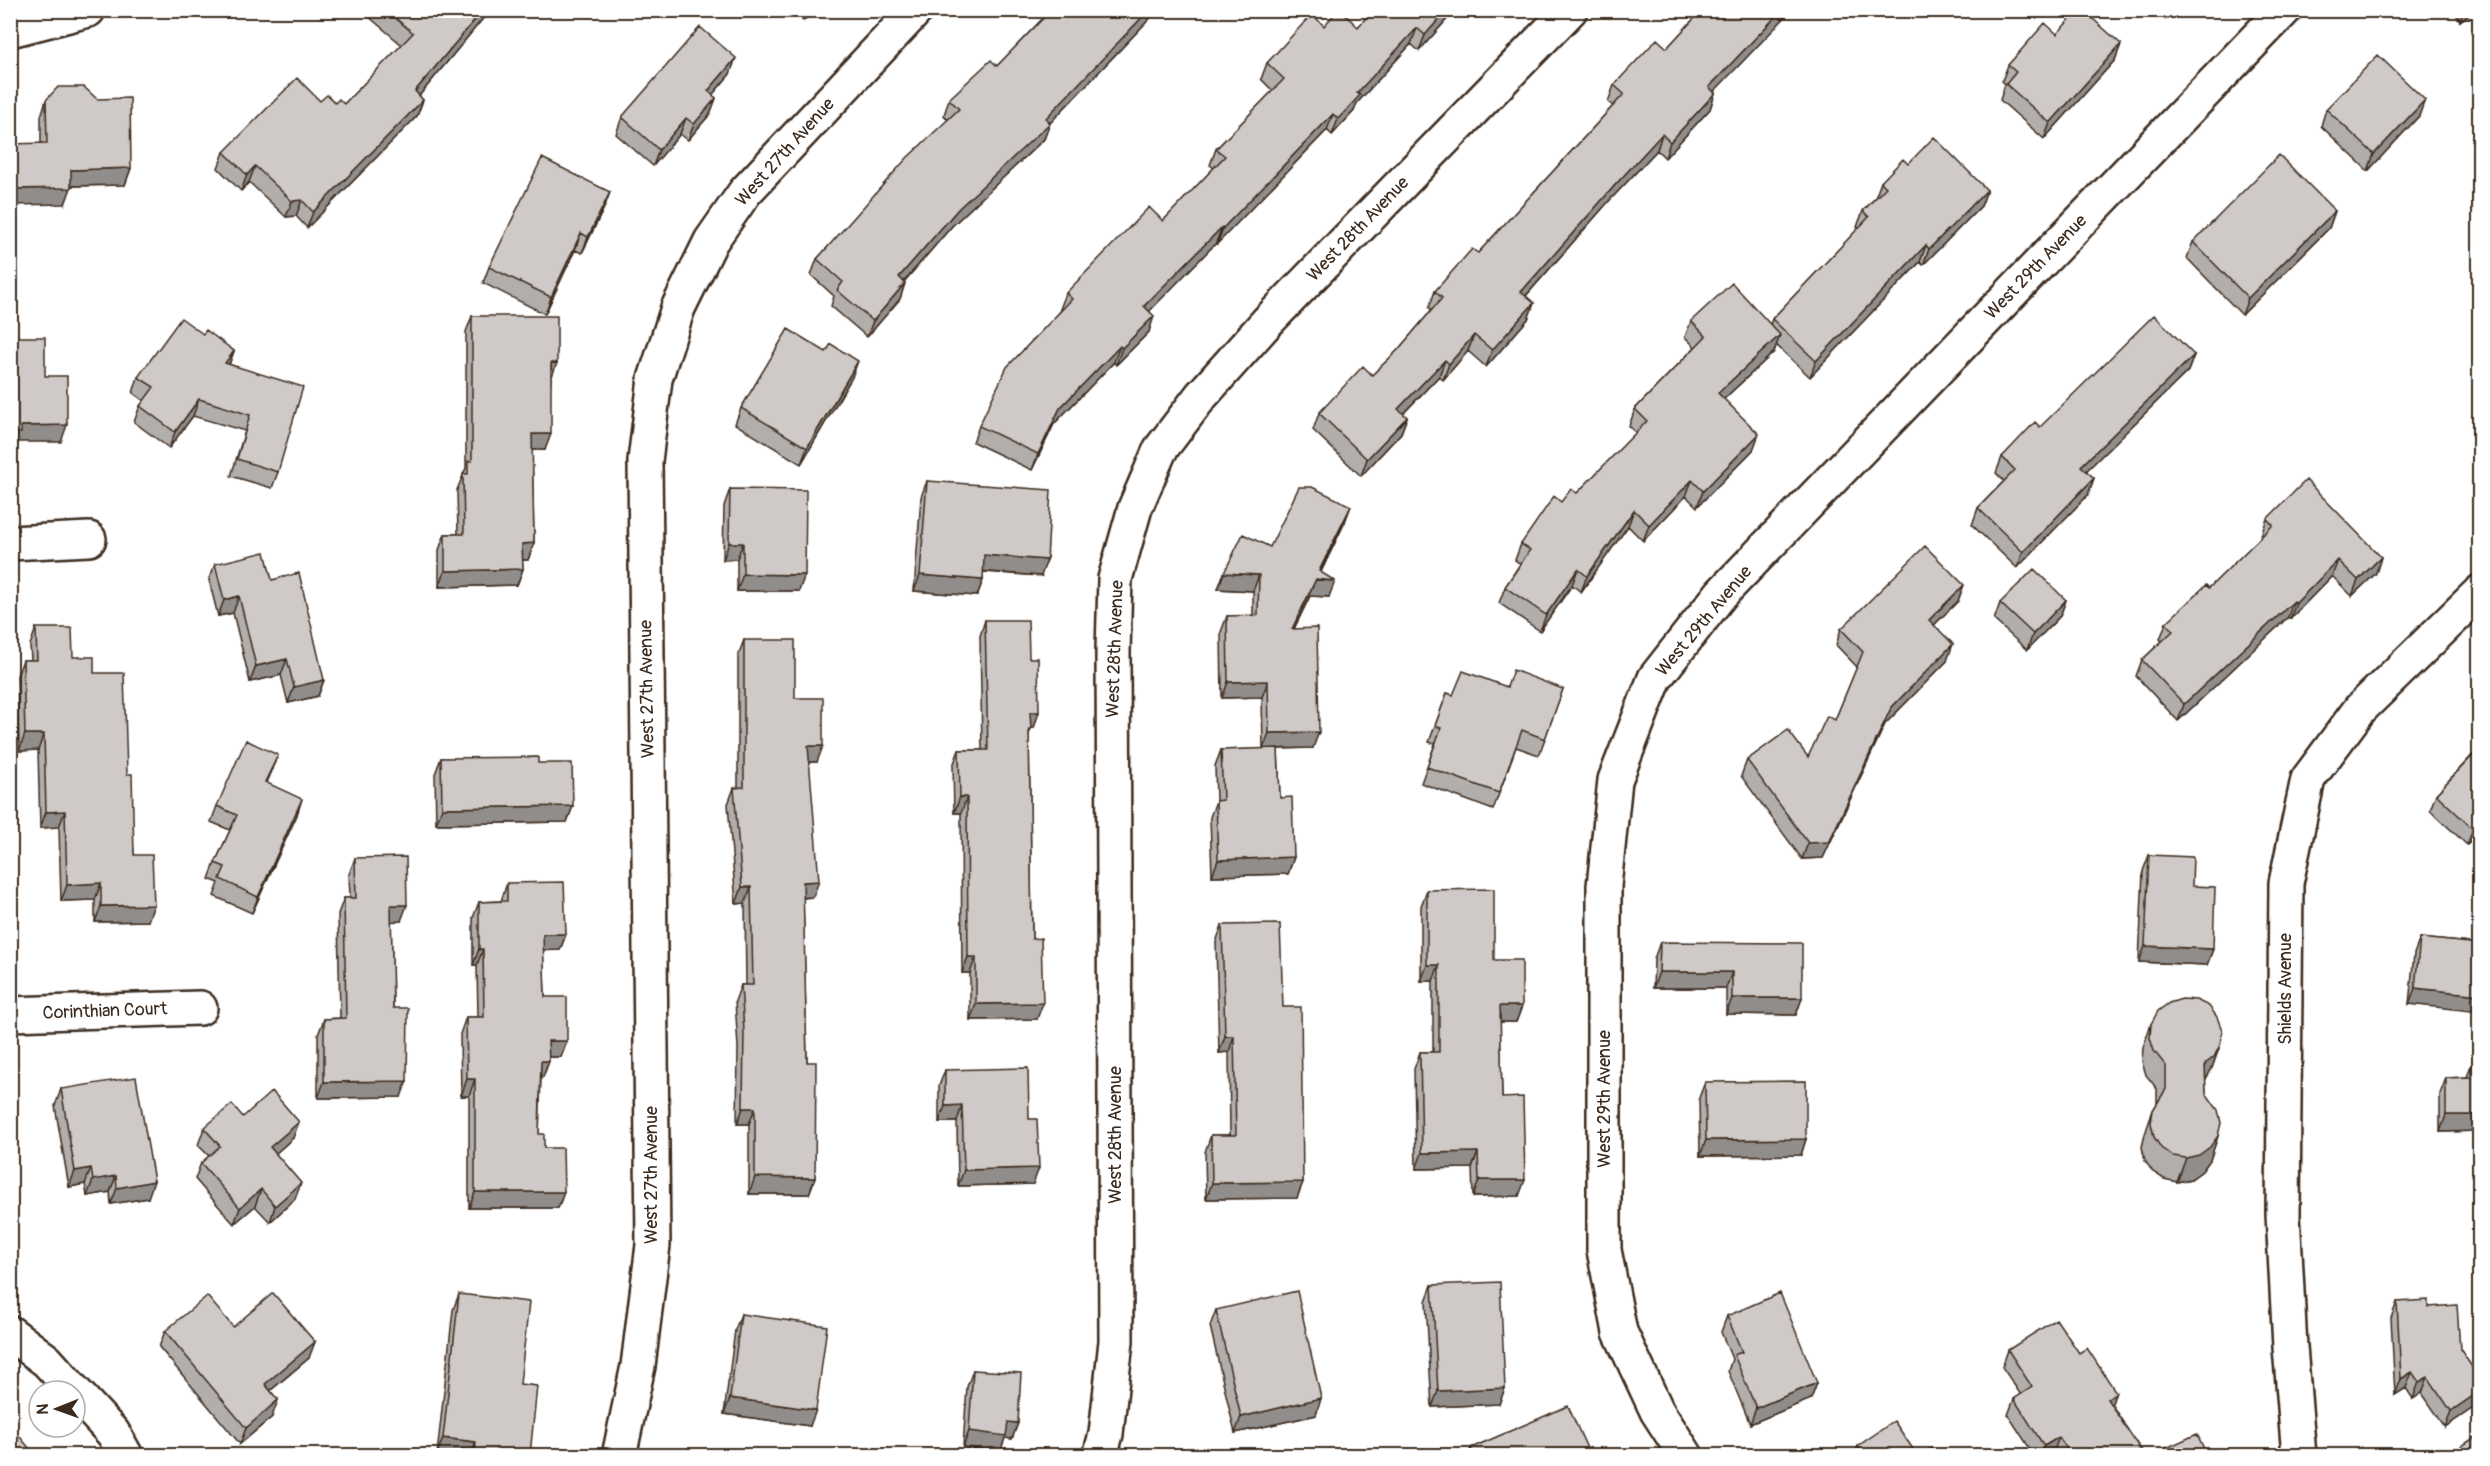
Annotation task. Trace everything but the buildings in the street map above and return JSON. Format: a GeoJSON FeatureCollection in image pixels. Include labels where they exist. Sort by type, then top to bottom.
{"type":"FeatureCollection","features":[{"type":"Feature","properties":{"kind":"street"},"geometry":{"type":"LineString","coordinates":[[10,30],[88,10]]}},
{"type":"Feature","properties":{"kind":"street","name":"West 27th Avenue"},"geometry":{"type":"LineString","coordinates":[[619,1455],[638,1366],[653,1245],[645,461],[655,379],[683,299],[711,241],[745,192],[916,10]]}},
{"type":"Feature","properties":{"kind":"street","name":"West 28th Avenue"},"geometry":{"type":"LineString","coordinates":[[1100,1455],[1106,1434],[1116,1341],[1113,664],[1115,600],[1116,579],[1135,507],[1160,450],[1201,396],[1268,321],[1570,10]]}},
{"type":"Feature","properties":{"kind":"street","name":"West 29th Avenue"},"geometry":{"type":"LineString","coordinates":[[1686,1455],[1657,1411],[1620,1332],[1604,1250],[1604,886],[1615,780],[1655,678],[1721,594],[2284,10]]}},
{"type":"Feature","properties":{"kind":"street"},"geometry":{"type":"LineString","coordinates":[[10,543],[88,540]]}},
{"type":"Feature","properties":{"kind":"street","name":"Shields Avenue"},"geometry":{"type":"LineString","coordinates":[[2299,1455],[2290,1347],[2283,1214],[2286,883],[2288,871],[2308,779],[2360,709],[2480,592]]}},
{"type":"Feature","properties":{"kind":"street","name":"Corinthian Court"},"geometry":{"type":"LineString","coordinates":[[10,1014],[200,1008]]}},
{"type":"Feature","properties":{"kind":"street"},"geometry":{"type":"LineString","coordinates":[[10,1333],[46,1361],[63,1379]]}},
{"type":"Feature","properties":{"kind":"street"},"geometry":{"type":"LineString","coordinates":[[87,1404],[113,1433],[126,1455]]}}]}
